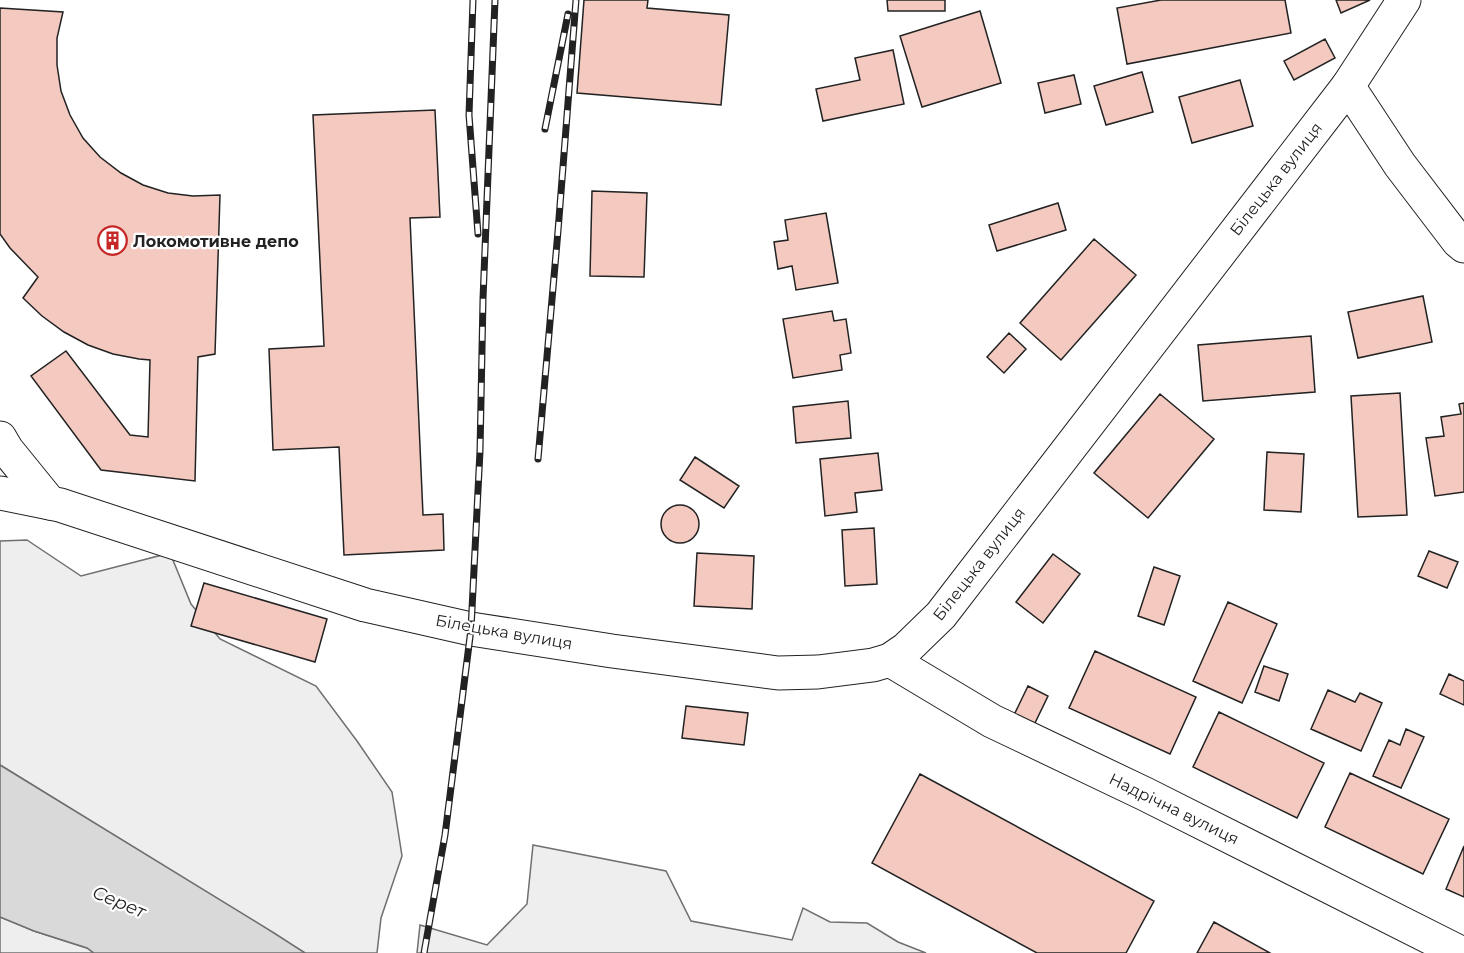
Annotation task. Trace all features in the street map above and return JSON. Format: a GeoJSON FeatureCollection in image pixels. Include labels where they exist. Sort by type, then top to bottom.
{"type":"FeatureCollection","features":[{"type":"Feature","properties":{"kind":"street","name":"Білецька вулиця"},"geometry":{"type":"LineString","coordinates":[[0,493],[60,505],[365,605],[471,629],[778,673],[818,672],[873,665],[890,660],[906,649],[941,615],[1348,86],[1404,0]]}},
{"type":"Feature","properties":{"kind":"street"},"geometry":{"type":"LineString","coordinates":[[1348,86],[1400,165],[1464,246]]}},
{"type":"Feature","properties":{"kind":"street"},"geometry":{"type":"LineString","coordinates":[[0,438],[50,503]]}},
{"type":"Feature","properties":{"kind":"street","name":"Надрічна вулиця"},"geometry":{"type":"LineString","coordinates":[[890,660],[992,721],[1145,794],[1461,953]]}},
{"type":"Feature","properties":{"kind":"shaded area"},"geometry":{"type":"Polygon","coordinates":[[[27,540],[81,576],[170,553],[191,604],[220,639],[316,686],[392,792],[402,856],[381,918],[377,953],[305,953],[0,765],[0,541],[27,540]]]}},
{"type":"Feature","properties":{"kind":"shaded area"},"geometry":{"type":"Polygon","coordinates":[[[533,845],[666,871],[691,921],[792,940],[803,908],[830,922],[867,923],[898,942],[926,953],[417,953],[420,925],[487,945],[527,904],[533,845]]]}},
{"type":"Feature","properties":{"kind":"shaded area"},"geometry":{"type":"Polygon","coordinates":[[[0,917],[87,948],[94,953],[0,953],[0,917]]]}},
{"type":"Feature","properties":{"kind":"water","name":"Серет"},"geometry":{"type":"Polygon","coordinates":[[[0,765],[305,953],[94,953],[87,948],[0,917],[0,765]]]}},
{"type":"Feature","properties":{"kind":"building"},"geometry":{"type":"Polygon","coordinates":[[[584,0],[648,0],[647,8],[729,15],[721,105],[577,93],[584,0]]]}},
{"type":"Feature","properties":{"kind":"building"},"geometry":{"type":"Polygon","coordinates":[[[887,0],[945,0],[945,11],[888,11],[887,0]]]}},
{"type":"Feature","properties":{"kind":"building"},"geometry":{"type":"Polygon","coordinates":[[[1161,0],[1285,0],[1291,33],[1127,64],[1117,8],[1161,0]]]}},
{"type":"Feature","properties":{"kind":"building"},"geometry":{"type":"Polygon","coordinates":[[[1336,0],[1370,0],[1341,13],[1336,0]]]}},
{"type":"Feature","properties":{"kind":"building","name":"Локомотивне депо"},"geometry":{"type":"Polygon","coordinates":[[[0,8],[63,12],[57,38],[57,65],[61,91],[70,115],[83,138],[100,157],[121,173],[143,185],[168,193],[193,196],[220,195],[215,354],[198,357],[195,481],[101,470],[31,376],[66,351],[130,435],[148,437],[150,360],[113,354],[88,345],[64,332],[42,316],[23,298],[38,277],[0,234],[0,8]]]}},
{"type":"Feature","properties":{"kind":"building"},"geometry":{"type":"Polygon","coordinates":[[[980,11],[1001,83],[922,107],[900,36],[980,11]]]}},
{"type":"Feature","properties":{"kind":"building"},"geometry":{"type":"Polygon","coordinates":[[[1325,39],[1335,58],[1294,80],[1284,61],[1325,39]]]}},
{"type":"Feature","properties":{"kind":"building"},"geometry":{"type":"Polygon","coordinates":[[[893,50],[904,104],[823,121],[816,89],[860,80],[855,58],[893,50]]]}},
{"type":"Feature","properties":{"kind":"building"},"geometry":{"type":"Polygon","coordinates":[[[1142,72],[1153,112],[1106,125],[1094,86],[1142,72]]]}},
{"type":"Feature","properties":{"kind":"building"},"geometry":{"type":"Polygon","coordinates":[[[1074,75],[1081,104],[1045,113],[1038,83],[1074,75]]]}},
{"type":"Feature","properties":{"kind":"building"},"geometry":{"type":"Polygon","coordinates":[[[1240,80],[1253,126],[1192,143],[1179,97],[1240,80]]]}},
{"type":"Feature","properties":{"kind":"building"},"geometry":{"type":"Polygon","coordinates":[[[435,110],[440,217],[410,218],[423,515],[443,514],[444,550],[344,555],[339,447],[273,450],[269,349],[324,346],[313,115],[435,110]]]}},
{"type":"Feature","properties":{"kind":"building"},"geometry":{"type":"Polygon","coordinates":[[[592,191],[647,193],[644,277],[590,276],[592,191]]]}},
{"type":"Feature","properties":{"kind":"building"},"geometry":{"type":"Polygon","coordinates":[[[1058,203],[1066,230],[997,251],[989,225],[1058,203]]]}},
{"type":"Feature","properties":{"kind":"building"},"geometry":{"type":"Polygon","coordinates":[[[826,213],[838,283],[796,290],[792,266],[778,269],[774,242],[788,240],[785,220],[826,213]]]}},
{"type":"Feature","properties":{"kind":"building"},"geometry":{"type":"Polygon","coordinates":[[[1094,239],[1136,275],[1061,360],[1020,323],[1094,239]]]}},
{"type":"Feature","properties":{"kind":"building"},"geometry":{"type":"Polygon","coordinates":[[[1423,296],[1432,342],[1358,358],[1348,312],[1423,296]]]}},
{"type":"Feature","properties":{"kind":"building"},"geometry":{"type":"Polygon","coordinates":[[[832,311],[834,321],[846,319],[851,353],[840,355],[842,370],[793,378],[783,319],[832,311]]]}},
{"type":"Feature","properties":{"kind":"building"},"geometry":{"type":"Polygon","coordinates":[[[1009,333],[1026,349],[1004,373],[987,357],[1009,333]]]}},
{"type":"Feature","properties":{"kind":"building"},"geometry":{"type":"Polygon","coordinates":[[[1311,336],[1315,392],[1203,401],[1198,345],[1311,336]]]}},
{"type":"Feature","properties":{"kind":"building"},"geometry":{"type":"Polygon","coordinates":[[[1400,393],[1407,515],[1358,517],[1351,396],[1400,393]]]}},
{"type":"Feature","properties":{"kind":"building"},"geometry":{"type":"Polygon","coordinates":[[[1160,394],[1214,439],[1148,518],[1094,473],[1160,394]]]}},
{"type":"Feature","properties":{"kind":"building"},"geometry":{"type":"Polygon","coordinates":[[[848,401],[851,438],[796,443],[793,407],[848,401]]]}},
{"type":"Feature","properties":{"kind":"building"},"geometry":{"type":"Polygon","coordinates":[[[1464,403],[1464,492],[1435,496],[1426,438],[1444,436],[1441,417],[1461,414],[1459,404],[1464,403]]]}},
{"type":"Feature","properties":{"kind":"building"},"geometry":{"type":"Polygon","coordinates":[[[1267,452],[1304,454],[1301,512],[1264,510],[1267,452]]]}},
{"type":"Feature","properties":{"kind":"building"},"geometry":{"type":"Polygon","coordinates":[[[878,453],[882,490],[855,493],[857,512],[825,516],[820,459],[878,453]]]}},
{"type":"Feature","properties":{"kind":"building"},"geometry":{"type":"Polygon","coordinates":[[[695,457],[739,486],[724,508],[680,480],[695,457]]]}},
{"type":"Feature","properties":{"kind":"building"},"geometry":{"type":"Polygon","coordinates":[[[680,505],[687,506],[693,511],[698,517],[698,531],[693,537],[687,542],[680,543],[673,542],[667,537],[662,531],[661,524],[662,517],[667,511],[673,506],[680,505]]]}},
{"type":"Feature","properties":{"kind":"building"},"geometry":{"type":"Polygon","coordinates":[[[874,528],[877,584],[845,586],[842,530],[874,528]]]}},
{"type":"Feature","properties":{"kind":"building"},"geometry":{"type":"Polygon","coordinates":[[[1429,551],[1458,562],[1447,588],[1418,576],[1429,551]]]}},
{"type":"Feature","properties":{"kind":"building"},"geometry":{"type":"Polygon","coordinates":[[[697,553],[754,556],[752,609],[694,606],[697,553]]]}},
{"type":"Feature","properties":{"kind":"building"},"geometry":{"type":"Polygon","coordinates":[[[1053,554],[1080,574],[1043,623],[1016,602],[1053,554]]]}},
{"type":"Feature","properties":{"kind":"building"},"geometry":{"type":"Polygon","coordinates":[[[1154,567],[1180,576],[1164,625],[1138,616],[1154,567]]]}},
{"type":"Feature","properties":{"kind":"building"},"geometry":{"type":"Polygon","coordinates":[[[204,583],[327,619],[315,662],[191,626],[204,583]]]}},
{"type":"Feature","properties":{"kind":"building"},"geometry":{"type":"Polygon","coordinates":[[[1228,602],[1277,624],[1242,703],[1193,681],[1228,602]]]}},
{"type":"Feature","properties":{"kind":"building"},"geometry":{"type":"Polygon","coordinates":[[[1095,651],[1196,697],[1170,754],[1069,708],[1095,651]]]}},
{"type":"Feature","properties":{"kind":"building"},"geometry":{"type":"Polygon","coordinates":[[[1264,666],[1288,674],[1279,701],[1255,692],[1264,666]]]}},
{"type":"Feature","properties":{"kind":"building"},"geometry":{"type":"Polygon","coordinates":[[[1449,674],[1464,681],[1464,705],[1440,694],[1449,674]]]}},
{"type":"Feature","properties":{"kind":"building"},"geometry":{"type":"Polygon","coordinates":[[[1028,686],[1048,696],[1034,725],[1014,715],[1028,686]]]}},
{"type":"Feature","properties":{"kind":"building"},"geometry":{"type":"Polygon","coordinates":[[[1328,690],[1355,702],[1360,693],[1382,703],[1361,751],[1311,729],[1328,690]]]}},
{"type":"Feature","properties":{"kind":"building"},"geometry":{"type":"Polygon","coordinates":[[[686,706],[748,713],[744,745],[682,738],[686,706]]]}},
{"type":"Feature","properties":{"kind":"building"},"geometry":{"type":"Polygon","coordinates":[[[1219,712],[1324,763],[1297,818],[1193,767],[1219,712]]]}},
{"type":"Feature","properties":{"kind":"building"},"geometry":{"type":"Polygon","coordinates":[[[1406,729],[1424,737],[1401,788],[1373,776],[1389,740],[1400,745],[1406,729]]]}},
{"type":"Feature","properties":{"kind":"building"},"geometry":{"type":"Polygon","coordinates":[[[1350,773],[1449,819],[1423,874],[1325,827],[1350,773]]]}},
{"type":"Feature","properties":{"kind":"building"},"geometry":{"type":"Polygon","coordinates":[[[920,774],[1154,901],[1126,953],[1037,953],[872,863],[920,774]]]}},
{"type":"Feature","properties":{"kind":"building"},"geometry":{"type":"Polygon","coordinates":[[[1464,846],[1464,897],[1446,889],[1464,846]]]}},
{"type":"Feature","properties":{"kind":"building"},"geometry":{"type":"Polygon","coordinates":[[[1214,922],[1270,953],[1197,953],[1214,922]]]}},
{"type":"Feature","properties":{"kind":"railway"},"geometry":{"type":"LineString","coordinates":[[473,0],[469,115],[478,234]]}},
{"type":"Feature","properties":{"kind":"railway"},"geometry":{"type":"LineString","coordinates":[[424,953],[445,835],[471,629],[480,451],[483,299],[495,0]]}},
{"type":"Feature","properties":{"kind":"railway"},"geometry":{"type":"LineString","coordinates":[[538,459],[576,0]]}},
{"type":"Feature","properties":{"kind":"railway"},"geometry":{"type":"LineString","coordinates":[[545,129],[568,14]]}},
{"type":"Feature","properties":{"kind":"place","name":"Локомотивне депо"},"geometry":{"type":"Point","coordinates":[112,241]}}]}
